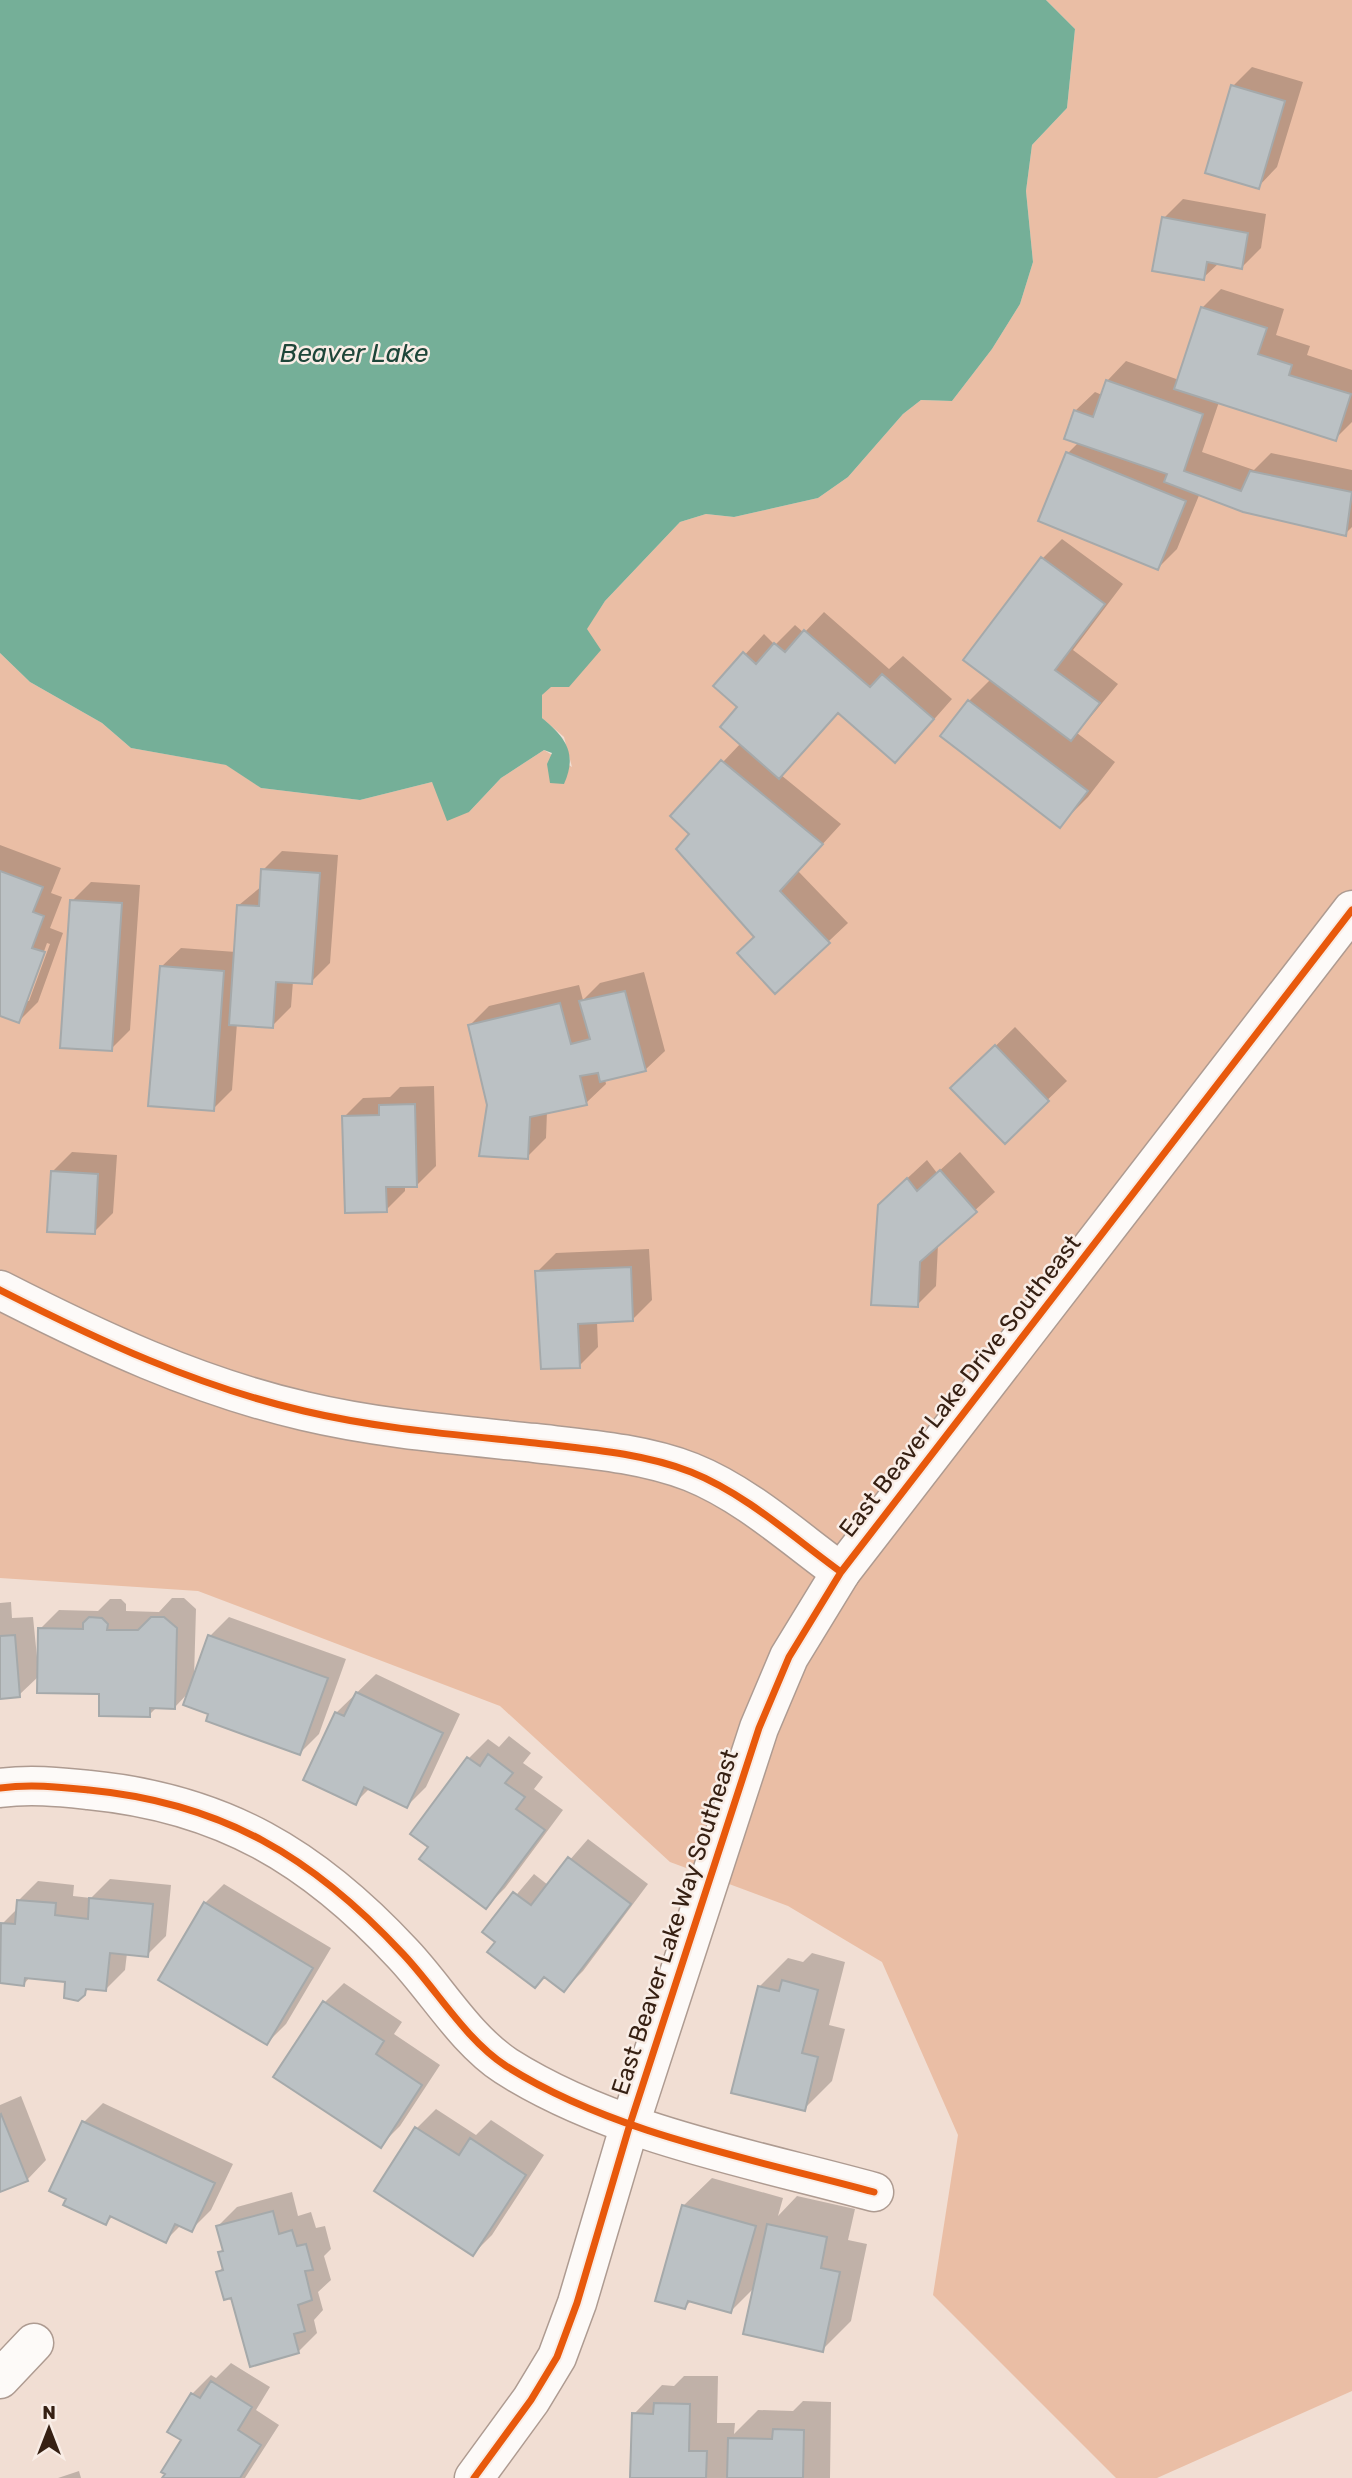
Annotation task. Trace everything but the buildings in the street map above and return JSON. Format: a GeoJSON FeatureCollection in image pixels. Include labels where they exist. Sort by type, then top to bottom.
{"type":"FeatureCollection","features":[{"type":"Feature","properties":{"kind":"street","name":"East Beaver Lake Drive Southeast"},"geometry":{"type":"LineString","coordinates":[[0,1290],[130,1355],[212,1385],[304,1411],[362,1423],[610,1451],[691,1472],[727,1489],[841,1572],[1352,910]]}},
{"type":"Feature","properties":{"kind":"street","name":"East Beaver Lake Way Southeast"},"geometry":{"type":"LineString","coordinates":[[474,2478],[531,2400],[556,2357],[577,2304],[630,2124],[759,1728],[789,1657],[841,1572]]}},
{"type":"Feature","properties":{"kind":"street"},"geometry":{"type":"LineString","coordinates":[[0,1788],[32,1784],[125,1793],[206,1812],[267,1841],[324,1878],[381,1930],[425,1977],[481,2047],[541,2086],[630,2124],[874,2192]]}},
{"type":"Feature","properties":{"kind":"street"},"geometry":{"type":"LineString","coordinates":[[0,2379],[34,2343]]}},
{"type":"Feature","properties":{"kind":"shaded area"},"geometry":{"type":"Polygon","coordinates":[[[1046,0],[1352,0],[1352,2391],[1157,2478],[1116,2478],[933,2295],[958,2135],[882,1962],[788,1906],[670,1862],[500,1706],[198,1591],[0,1578],[0,653],[30,682],[102,723],[131,748],[227,765],[261,788],[360,800],[432,782],[469,812],[501,778],[544,750],[572,767],[564,737],[542,718],[542,695],[605,601],[680,522],[706,514],[734,517],[818,498],[848,477],[903,414],[921,400],[952,401],[992,349],[1020,304],[1033,262],[1026,191],[1032,145],[1067,108],[1075,29],[1046,0]]]}},
{"type":"Feature","properties":{"kind":"water","name":"Beaver Lake"},"geometry":{"type":"Polygon","coordinates":[[[0,0],[1046,0],[1075,29],[1067,108],[1032,145],[1026,191],[1033,262],[1020,304],[992,349],[952,401],[921,400],[903,414],[848,477],[818,498],[734,517],[706,514],[680,522],[605,601],[587,629],[601,650],[569,687],[551,687],[542,695],[542,718],[567,746],[570,763],[564,784],[550,783],[547,764],[552,753],[544,750],[501,778],[469,812],[447,821],[432,782],[360,800],[261,788],[226,765],[131,748],[102,723],[30,682],[0,653],[0,0]]]}},
{"type":"Feature","properties":{"kind":"cycle path"},"geometry":{"type":"LineString","coordinates":[[474,2478],[531,2400],[557,2357],[577,2303],[630,2124],[759,1728],[789,1657],[841,1572],[1352,910]]}},
{"type":"Feature","properties":{"kind":"cycle path"},"geometry":{"type":"LineString","coordinates":[[0,1290],[148,1360],[264,1401],[361,1422],[420,1431],[634,1456],[691,1472],[731,1492],[841,1572]]}},
{"type":"Feature","properties":{"kind":"cycle path"},"geometry":{"type":"LineString","coordinates":[[0,1788],[56,1787],[137,1797],[182,1807],[224,1822],[262,1840],[335,1889],[416,1968],[477,2042],[506,2066],[548,2090],[592,2110],[685,2142],[874,2192]]}}]}
